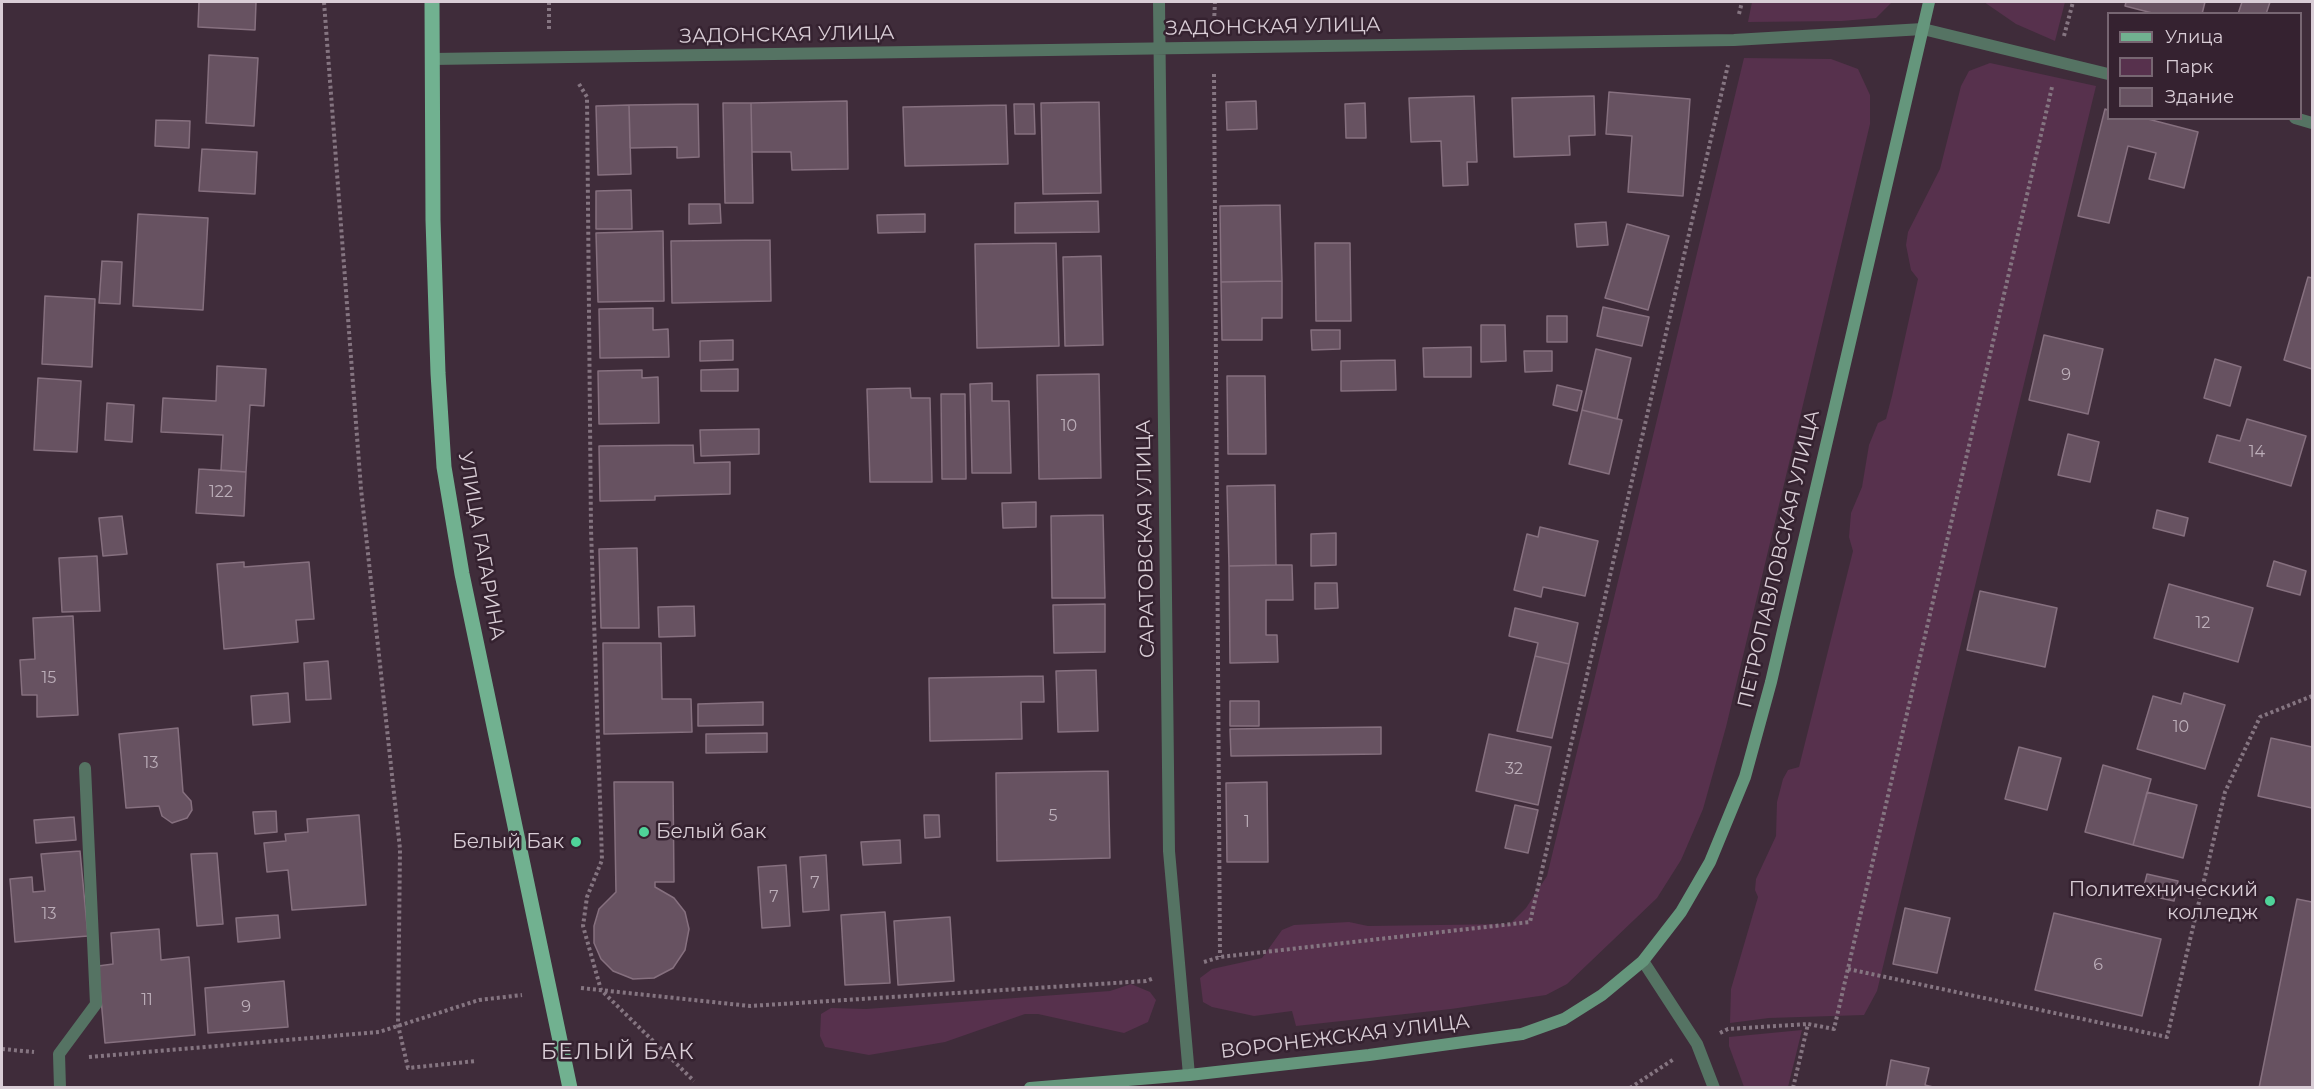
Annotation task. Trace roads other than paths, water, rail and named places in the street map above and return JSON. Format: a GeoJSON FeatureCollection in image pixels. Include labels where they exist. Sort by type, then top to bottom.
{"type":"FeatureCollection","features":[{"type":"Feature","properties":{"kind":"main road","name":"УЛИЦА ГАГАРИНА"},"geometry":{"type":"LineString","coordinates":[[432,2],[436,338],[444,467],[462,574],[570,1088]]}},
{"type":"Feature","properties":{"kind":"main road","name":"ПЕТРОПАВЛОВСКАЯ УЛИЦА"},"geometry":{"type":"LineString","coordinates":[[1642,961],[1681,912],[1710,862],[1745,777],[1771,682],[1929,2]]}},
{"type":"Feature","properties":{"kind":"main road","name":"ВОРОНЕЖСКАЯ УЛИЦА"},"geometry":{"type":"LineString","coordinates":[[1030,1088],[1189,1075],[1369,1056],[1522,1034],[1564,1019],[1602,995],[1642,961]]}},
{"type":"Feature","properties":{"kind":"street","name":"САРАТОВСКАЯ УЛИЦА"},"geometry":{"type":"LineString","coordinates":[[1159,2],[1169,851],[1189,1075]]}},
{"type":"Feature","properties":{"kind":"street","name":"ЗАДОНСКАЯ УЛИЦА"},"geometry":{"type":"LineString","coordinates":[[432,59],[1734,40],[1923,29],[2107,74]]}},
{"type":"Feature","properties":{"kind":"street"},"geometry":{"type":"LineString","coordinates":[[60,1088],[59,1054],[96,1004],[85,768]]}},
{"type":"Feature","properties":{"kind":"street"},"geometry":{"type":"LineString","coordinates":[[1642,961],[1697,1044],[1714,1088]]}},
{"type":"Feature","properties":{"kind":"place","name":"Белый бак"},"geometry":{"type":"Point","coordinates":[644,832]}},
{"type":"Feature","properties":{"kind":"place","name":"Белый Бак"},"geometry":{"type":"Point","coordinates":[576,842]}},
{"type":"Feature","properties":{"kind":"place","name":"Политехнический колледж"},"geometry":{"type":"Point","coordinates":[2270,901]}},
{"type":"Feature","properties":{"kind":"district","name":"БЕЛЫЙ БАК"},"geometry":{"type":"Point","coordinates":[618,1053]}}]}
